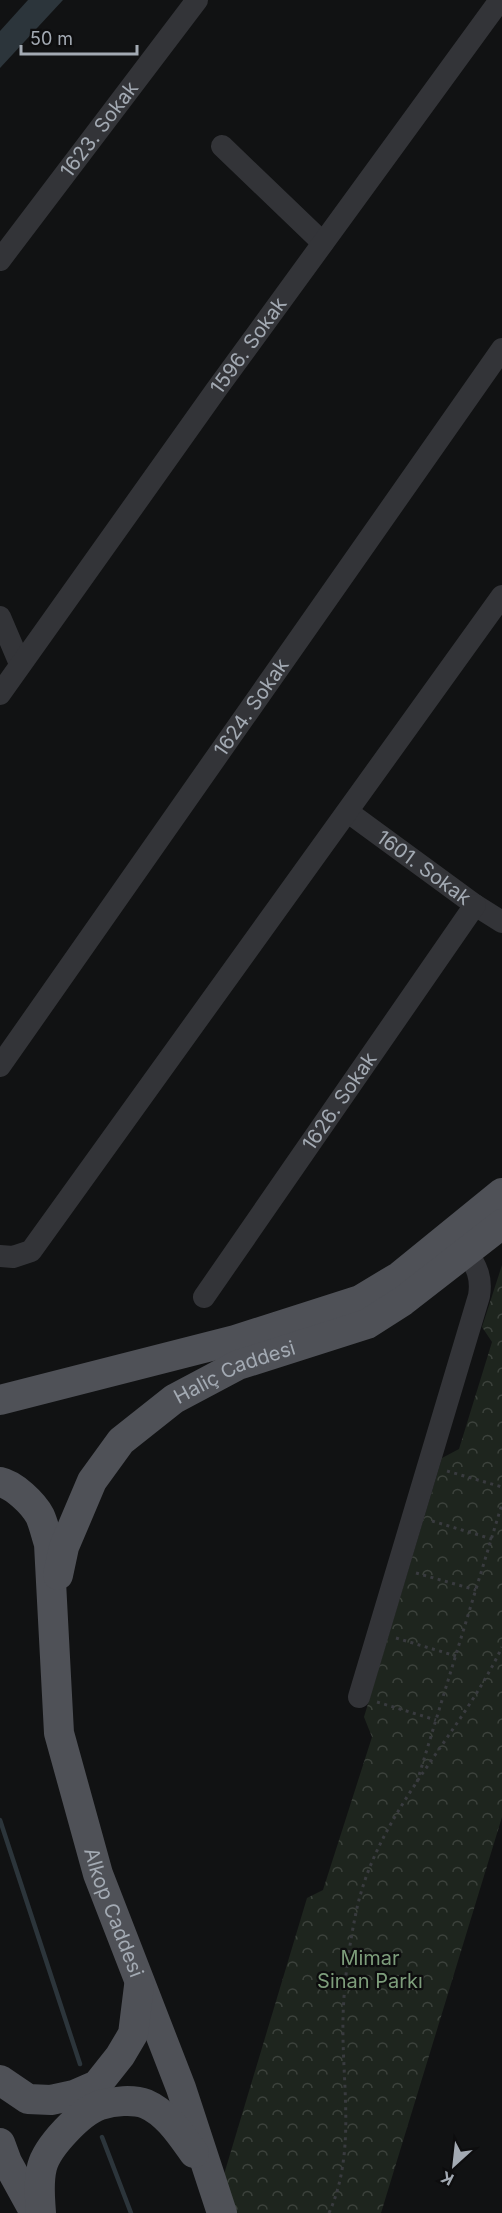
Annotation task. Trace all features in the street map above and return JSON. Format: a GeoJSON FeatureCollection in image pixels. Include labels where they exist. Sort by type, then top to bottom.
{"type":"FeatureCollection","features":[{"type":"Feature","properties":{"kind":"main road","name":"Haliç Caddesi"},"geometry":{"type":"LineString","coordinates":[[0,1400],[235,1340],[360,1300],[400,1276],[502,1193]]}},
{"type":"Feature","properties":{"kind":"main road","name":"Haliç Caddesi"},"geometry":{"type":"LineString","coordinates":[[53,1602],[64,1547],[92,1481],[121,1441],[174,1399],[238,1365],[367,1323],[403,1301],[502,1224]]}},
{"type":"Feature","properties":{"kind":"main road"},"geometry":{"type":"LineString","coordinates":[[0,1482],[6,1483],[22,1496],[40,1515],[49,1544],[53,1602]]}},
{"type":"Feature","properties":{"kind":"main road","name":"Alkop Caddesi"},"geometry":{"type":"LineString","coordinates":[[53,1602],[59,1732],[98,1874],[181,2088],[222,2213]]}},
{"type":"Feature","properties":{"kind":"main road"},"geometry":{"type":"LineString","coordinates":[[0,2080],[28,2099],[51,2100],[74,2095],[97,2085],[120,2056],[133,2034],[140,1983]]}},
{"type":"Feature","properties":{"kind":"main road"},"geometry":{"type":"LineString","coordinates":[[42,2213],[39,2191],[42,2165],[54,2142],[98,2105],[121,2101],[146,2104],[174,2124],[210,2178]]}},
{"type":"Feature","properties":{"kind":"main road"},"geometry":{"type":"LineString","coordinates":[[0,2143],[7,2162],[35,2213]]}},
{"type":"Feature","properties":{"kind":"street","name":"1623. Sokak"},"geometry":{"type":"LineString","coordinates":[[0,260],[197,0]]}},
{"type":"Feature","properties":{"kind":"street","name":"1596. Sokak"},"geometry":{"type":"LineString","coordinates":[[0,694],[322,243],[500,0]]}},
{"type":"Feature","properties":{"kind":"street"},"geometry":{"type":"LineString","coordinates":[[222,146],[322,243]]}},
{"type":"Feature","properties":{"kind":"street","name":"1624. Sokak"},"geometry":{"type":"LineString","coordinates":[[0,1066],[502,349]]}},
{"type":"Feature","properties":{"kind":"street"},"geometry":{"type":"LineString","coordinates":[[0,1256],[13,1257],[31,1251],[502,596]]}},
{"type":"Feature","properties":{"kind":"street"},"geometry":{"type":"LineString","coordinates":[[0,617],[20,664]]}},
{"type":"Feature","properties":{"kind":"street","name":"1601. Sokak"},"geometry":{"type":"LineString","coordinates":[[348,812],[475,905],[502,922]]}},
{"type":"Feature","properties":{"kind":"street","name":"1626. Sokak"},"geometry":{"type":"LineString","coordinates":[[204,1297],[475,905]]}},
{"type":"Feature","properties":{"kind":"street"},"geometry":{"type":"LineString","coordinates":[[359,1697],[479,1296],[481,1287],[478,1270],[466,1252]]}},
{"type":"Feature","properties":{"kind":"path"},"geometry":{"type":"LineString","coordinates":[[447,1471],[502,1487]]}},
{"type":"Feature","properties":{"kind":"path"},"geometry":{"type":"LineString","coordinates":[[416,1786],[502,1504]]}},
{"type":"Feature","properties":{"kind":"path"},"geometry":{"type":"LineString","coordinates":[[432,1521],[492,1539]]}},
{"type":"Feature","properties":{"kind":"path"},"geometry":{"type":"LineString","coordinates":[[416,1573],[476,1590]]}},
{"type":"Feature","properties":{"kind":"path"},"geometry":{"type":"LineString","coordinates":[[396,1638],[456,1656]]}},
{"type":"Feature","properties":{"kind":"path"},"geometry":{"type":"LineString","coordinates":[[329,2213],[339,2185],[344,2159],[346,2125],[343,2036],[348,1960],[358,1905],[373,1860],[391,1825],[470,1705],[502,1647]]}},
{"type":"Feature","properties":{"kind":"path"},"geometry":{"type":"LineString","coordinates":[[359,1697],[436,1720]]}},
{"type":"Feature","properties":{"kind":"green space","name":"Mimar Sinan Parkı"},"geometry":{"type":"Polygon","coordinates":[[[502,1265],[502,1817],[381,2213],[233,2213],[222,2181],[307,1898],[323,1890],[372,1737],[364,1717],[442,1458],[459,1449],[492,1342],[482,1327],[502,1265]]]}},
{"type":"Feature","properties":{"kind":"shaded area"},"geometry":{"type":"Polygon","coordinates":[[[28,0],[63,0],[0,68],[0,31],[28,0]]]}},
{"type":"Feature","properties":{"kind":"waterway"},"geometry":{"type":"LineString","coordinates":[[0,1820],[80,2064]]}},
{"type":"Feature","properties":{"kind":"waterway"},"geometry":{"type":"LineString","coordinates":[[102,2137],[131,2213]]}}]}
